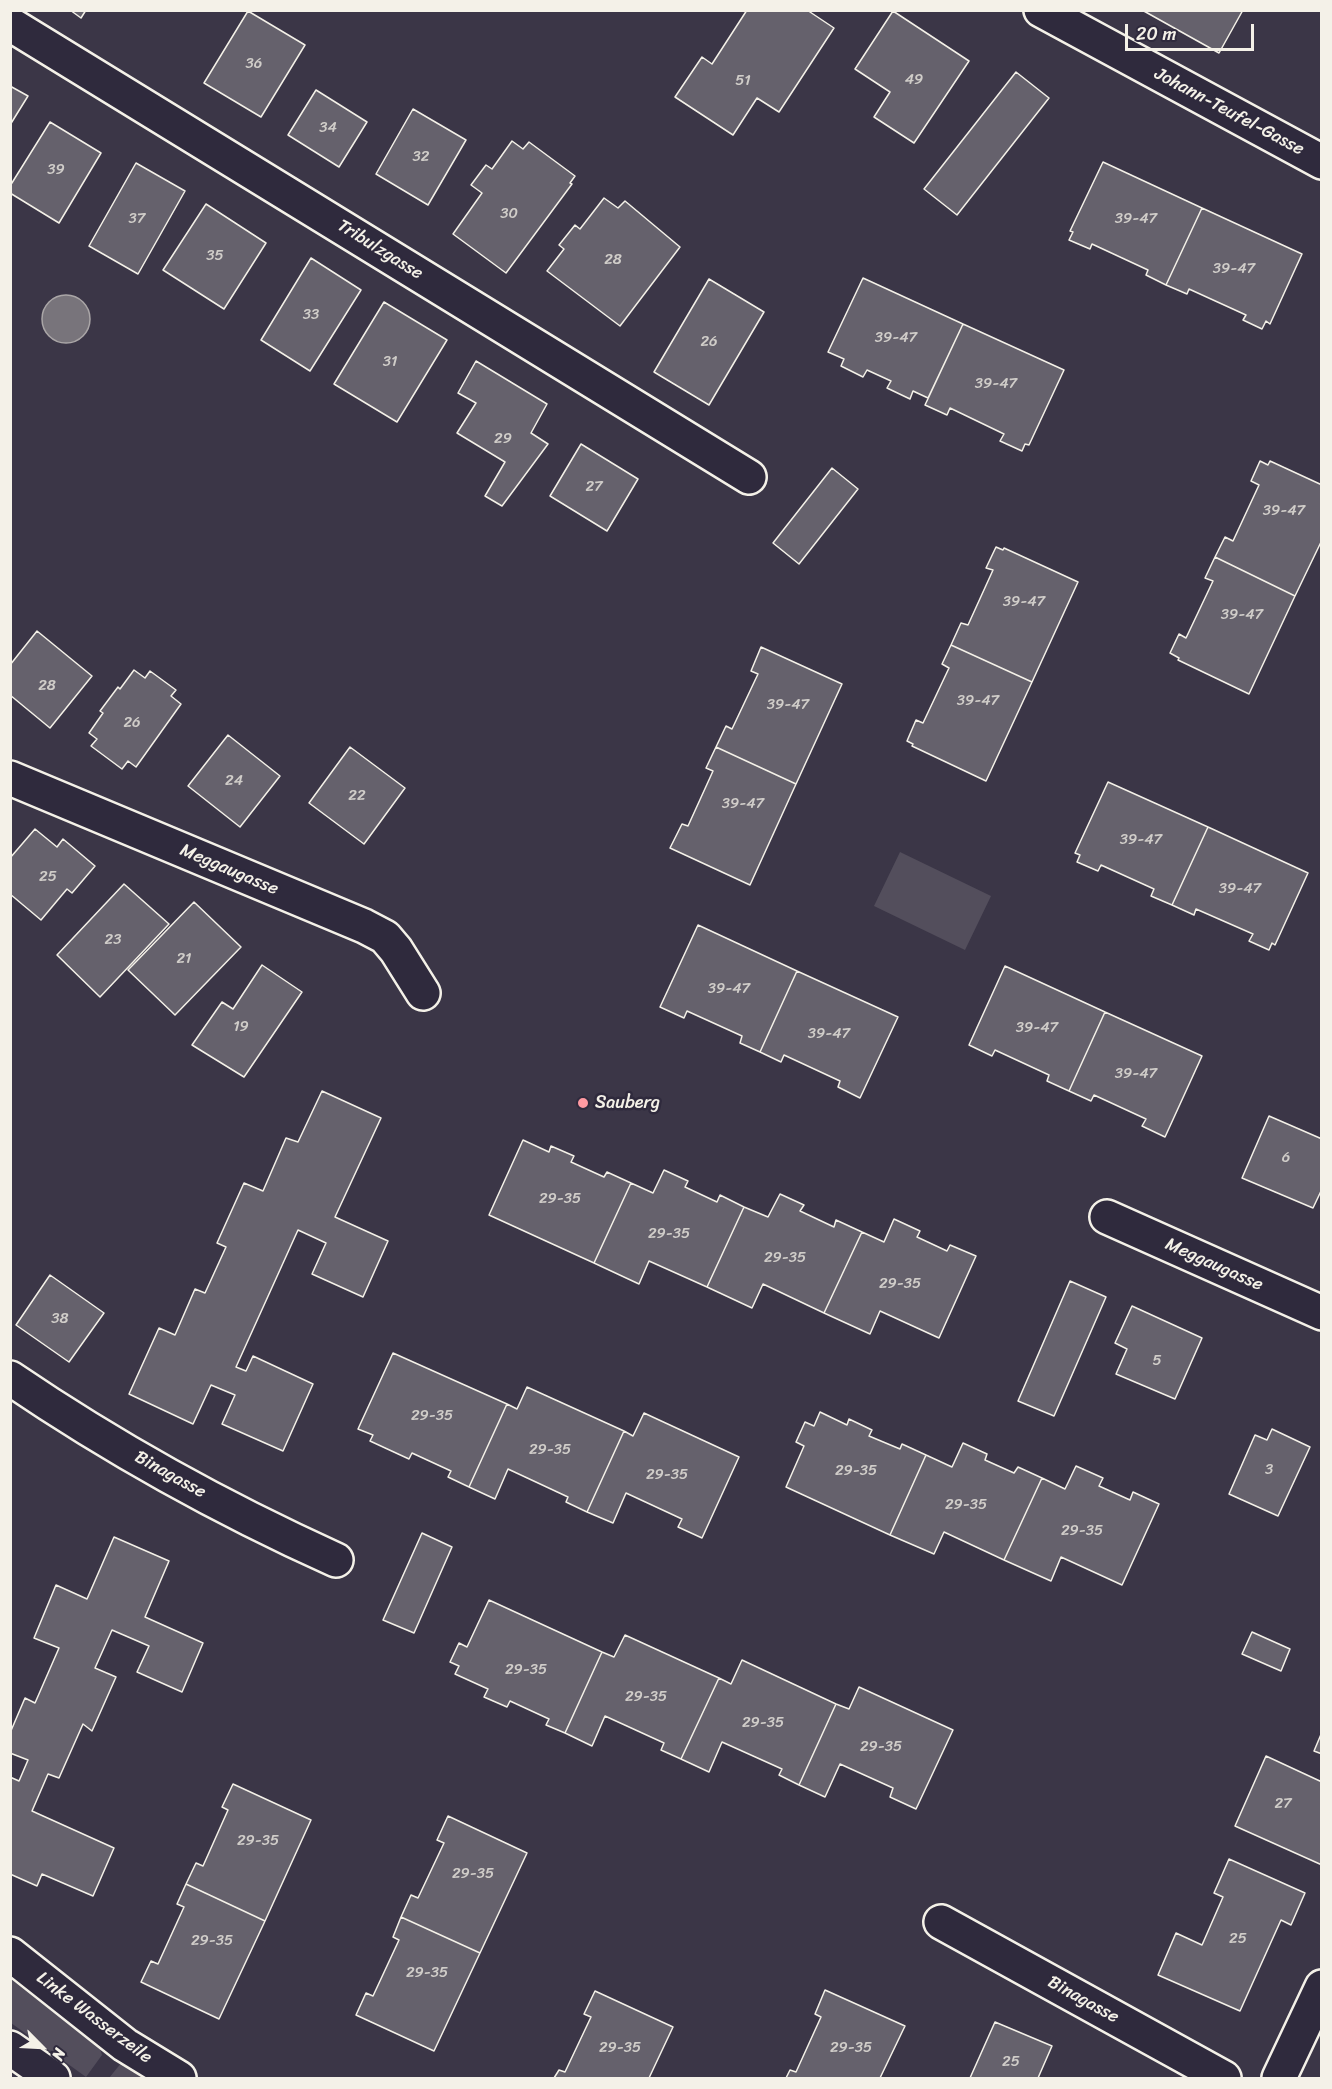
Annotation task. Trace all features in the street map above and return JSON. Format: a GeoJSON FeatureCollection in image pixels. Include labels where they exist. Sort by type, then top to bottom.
{"type":"FeatureCollection","features":[{"type":"Feature","properties":{"kind":"street","name":"Johann-Teufel-Gasse"},"geometry":{"type":"LineString","coordinates":[[1041,10],[1322,162]]}},
{"type":"Feature","properties":{"kind":"street","name":"Tribulzgasse"},"geometry":{"type":"LineString","coordinates":[[10,24],[749,477]]}},
{"type":"Feature","properties":{"kind":"street","name":"Meggaugasse"},"geometry":{"type":"LineString","coordinates":[[10,778],[385,937],[396,950],[423,993]]}},
{"type":"Feature","properties":{"kind":"street","name":"Meggaugasse"},"geometry":{"type":"LineString","coordinates":[[1107,1217],[1322,1313]]}},
{"type":"Feature","properties":{"kind":"street","name":"Binagasse"},"geometry":{"type":"LineString","coordinates":[[10,1378],[82,1426],[265,1528],[336,1560]]}},
{"type":"Feature","properties":{"kind":"street","name":"Binagasse"},"geometry":{"type":"LineString","coordinates":[[941,1922],[1224,2079]]}},
{"type":"Feature","properties":{"kind":"street","name":"Linke Wasserzeile"},"geometry":{"type":"LineString","coordinates":[[10,1954],[125,2045],[179,2079]]}},
{"type":"Feature","properties":{"kind":"street"},"geometry":{"type":"LineString","coordinates":[[1279,2079],[1322,1987]]}},
{"type":"Feature","properties":{"kind":"street"},"geometry":{"type":"LineString","coordinates":[[10,2048],[53,2079]]}},
{"type":"Feature","properties":{"kind":"shaded area"},"geometry":{"type":"Polygon","coordinates":[[[66,295],[83,302],[90,319],[83,336],[66,343],[49,336],[42,319],[49,302],[66,295]]]}},
{"type":"Feature","properties":{"kind":"shaded area"},"geometry":{"type":"Polygon","coordinates":[[[900,852],[991,896],[965,950],[874,906],[900,852]]]}},
{"type":"Feature","properties":{"kind":"shaded area"},"geometry":{"type":"Polygon","coordinates":[[[10,1977],[99,2045],[102,2055],[86,2077],[11,2023],[10,1977]]]}},
{"type":"Feature","properties":{"kind":"shaded area"},"geometry":{"type":"Polygon","coordinates":[[[122,2062],[144,2078],[109,2078],[122,2062]]]}},
{"type":"Feature","properties":{"kind":"building"},"geometry":{"type":"Polygon","coordinates":[[[70,10],[86,10],[81,18],[70,10]]]}},
{"type":"Feature","properties":{"kind":"building"},"geometry":{"type":"Polygon","coordinates":[[[747,10],[807,10],[834,28],[779,112],[757,98],[733,135],[675,97],[702,57],[712,64],[747,10]]]}},
{"type":"Feature","properties":{"kind":"building"},"geometry":{"type":"Polygon","coordinates":[[[1142,10],[1243,10],[1219,53],[1142,10]]]}},
{"type":"Feature","properties":{"kind":"building"},"geometry":{"type":"Polygon","coordinates":[[[248,11],[305,45],[261,117],[204,83],[248,11]]]}},
{"type":"Feature","properties":{"kind":"building"},"geometry":{"type":"Polygon","coordinates":[[[893,11],[969,61],[914,143],[874,117],[890,92],[855,69],[893,11]]]}},
{"type":"Feature","properties":{"kind":"building"},"geometry":{"type":"Polygon","coordinates":[[[1016,72],[1049,98],[957,215],[924,189],[1016,72]]]}},
{"type":"Feature","properties":{"kind":"building"},"geometry":{"type":"Polygon","coordinates":[[[10,86],[28,96],[10,125],[10,86]]]}},
{"type":"Feature","properties":{"kind":"building"},"geometry":{"type":"Polygon","coordinates":[[[316,90],[367,122],[339,167],[288,135],[316,90]]]}},
{"type":"Feature","properties":{"kind":"building"},"geometry":{"type":"Polygon","coordinates":[[[413,109],[466,140],[428,205],[376,174],[413,109]]]}},
{"type":"Feature","properties":{"kind":"building"},"geometry":{"type":"Polygon","coordinates":[[[50,122],[101,153],[59,223],[10,193],[10,186],[50,122]]]}},
{"type":"Feature","properties":{"kind":"building"},"geometry":{"type":"Polygon","coordinates":[[[512,141],[523,149],[529,142],[575,176],[570,183],[572,184],[506,273],[453,234],[482,193],[471,185],[486,165],[492,169],[512,141]]]}},
{"type":"Feature","properties":{"kind":"building"},"geometry":{"type":"Polygon","coordinates":[[[1103,162],[1202,208],[1166,285],[1146,275],[1148,270],[1092,244],[1090,249],[1069,240],[1073,232],[1070,231],[1103,162]]]}},
{"type":"Feature","properties":{"kind":"building"},"geometry":{"type":"Polygon","coordinates":[[[136,163],[185,191],[138,274],[89,246],[136,163]]]}},
{"type":"Feature","properties":{"kind":"building"},"geometry":{"type":"Polygon","coordinates":[[[604,198],[618,208],[625,201],[680,247],[620,326],[547,271],[564,249],[559,245],[575,225],[580,229],[604,198]]]}},
{"type":"Feature","properties":{"kind":"building"},"geometry":{"type":"Polygon","coordinates":[[[206,204],[266,243],[224,309],[163,270],[206,204]]]}},
{"type":"Feature","properties":{"kind":"building"},"geometry":{"type":"Polygon","coordinates":[[[1202,208],[1302,254],[1270,324],[1266,321],[1262,329],[1243,320],[1246,315],[1189,289],[1187,294],[1166,285],[1202,208]]]}},
{"type":"Feature","properties":{"kind":"building"},"geometry":{"type":"Polygon","coordinates":[[[311,258],[361,290],[310,371],[261,340],[311,258]]]}},
{"type":"Feature","properties":{"kind":"building"},"geometry":{"type":"Polygon","coordinates":[[[863,278],[963,324],[928,398],[913,391],[910,399],[887,388],[891,381],[867,370],[863,377],[841,366],[844,359],[828,352],[863,278]]]}},
{"type":"Feature","properties":{"kind":"building"},"geometry":{"type":"Polygon","coordinates":[[[709,279],[764,312],[709,405],[654,372],[709,279]]]}},
{"type":"Feature","properties":{"kind":"building"},"geometry":{"type":"Polygon","coordinates":[[[384,302],[447,340],[397,422],[334,384],[384,302]]]}},
{"type":"Feature","properties":{"kind":"building"},"geometry":{"type":"Polygon","coordinates":[[[963,324],[1064,370],[1029,445],[1025,444],[1022,451],[1000,441],[1004,434],[950,408],[947,415],[925,405],[963,324]]]}},
{"type":"Feature","properties":{"kind":"building"},"geometry":{"type":"Polygon","coordinates":[[[476,361],[547,404],[531,433],[548,444],[502,506],[485,496],[505,462],[457,433],[476,403],[458,393],[476,361]]]}},
{"type":"Feature","properties":{"kind":"building"},"geometry":{"type":"Polygon","coordinates":[[[581,444],[638,479],[607,531],[550,496],[581,444]]]}},
{"type":"Feature","properties":{"kind":"building"},"geometry":{"type":"Polygon","coordinates":[[[1260,461],[1268,465],[1270,461],[1322,485],[1322,540],[1295,596],[1215,557],[1225,537],[1233,541],[1259,485],[1251,481],[1260,461]]]}},
{"type":"Feature","properties":{"kind":"building"},"geometry":{"type":"Polygon","coordinates":[[[832,468],[858,489],[799,564],[773,543],[832,468]]]}},
{"type":"Feature","properties":{"kind":"building"},"geometry":{"type":"Polygon","coordinates":[[[996,547],[1003,550],[1004,548],[1078,582],[1032,682],[951,645],[961,623],[968,625],[993,570],[986,568],[996,547]]]}},
{"type":"Feature","properties":{"kind":"building"},"geometry":{"type":"Polygon","coordinates":[[[1215,557],[1295,596],[1249,694],[1178,660],[1179,658],[1170,653],[1179,634],[1186,638],[1213,581],[1205,578],[1215,557]]]}},
{"type":"Feature","properties":{"kind":"building"},"geometry":{"type":"Polygon","coordinates":[[[37,631],[92,676],[50,728],[10,695],[10,665],[37,631]]]}},
{"type":"Feature","properties":{"kind":"building"},"geometry":{"type":"Polygon","coordinates":[[[951,645],[1032,682],[986,781],[912,746],[913,744],[907,741],[916,720],[923,723],[949,668],[942,664],[951,645]]]}},
{"type":"Feature","properties":{"kind":"building"},"geometry":{"type":"Polygon","coordinates":[[[761,647],[842,684],[796,784],[716,747],[726,726],[732,729],[758,674],[751,671],[761,647]]]}},
{"type":"Feature","properties":{"kind":"building"},"geometry":{"type":"Polygon","coordinates":[[[134,670],[145,678],[150,671],[176,690],[171,696],[181,704],[136,767],[128,761],[122,769],[91,746],[97,739],[89,733],[103,713],[100,711],[134,670]]]}},
{"type":"Feature","properties":{"kind":"building"},"geometry":{"type":"Polygon","coordinates":[[[228,735],[280,776],[240,827],[188,786],[228,735]]]}},
{"type":"Feature","properties":{"kind":"building"},"geometry":{"type":"Polygon","coordinates":[[[350,747],[405,788],[364,844],[309,803],[350,747]]]}},
{"type":"Feature","properties":{"kind":"building"},"geometry":{"type":"Polygon","coordinates":[[[716,747],[796,784],[750,885],[670,848],[682,824],[688,826],[713,771],[706,768],[716,747]]]}},
{"type":"Feature","properties":{"kind":"building"},"geometry":{"type":"Polygon","coordinates":[[[1108,782],[1208,827],[1172,905],[1151,896],[1154,889],[1101,865],[1098,871],[1077,862],[1080,855],[1075,853],[1108,782]]]}},
{"type":"Feature","properties":{"kind":"building"},"geometry":{"type":"Polygon","coordinates":[[[1208,827],[1308,873],[1275,945],[1272,943],[1269,950],[1249,941],[1253,934],[1196,909],[1194,915],[1172,905],[1208,827]]]}},
{"type":"Feature","properties":{"kind":"building"},"geometry":{"type":"Polygon","coordinates":[[[35,829],[57,847],[63,839],[95,866],[72,893],[67,889],[41,920],[10,894],[10,858],[35,829]]]}},
{"type":"Feature","properties":{"kind":"building"},"geometry":{"type":"Polygon","coordinates":[[[124,884],[169,924],[100,997],[57,955],[124,884]]]}},
{"type":"Feature","properties":{"kind":"building"},"geometry":{"type":"Polygon","coordinates":[[[194,902],[241,947],[175,1015],[128,970],[194,902]]]}},
{"type":"Feature","properties":{"kind":"building"},"geometry":{"type":"Polygon","coordinates":[[[698,925],[797,971],[760,1052],[740,1043],[742,1036],[687,1011],[684,1018],[660,1007],[698,925]]]}},
{"type":"Feature","properties":{"kind":"building"},"geometry":{"type":"Polygon","coordinates":[[[262,965],[302,992],[244,1077],[192,1045],[222,1002],[233,1009],[262,965]]]}},
{"type":"Feature","properties":{"kind":"building"},"geometry":{"type":"Polygon","coordinates":[[[1005,966],[1105,1012],[1069,1091],[1047,1081],[1049,1075],[995,1050],[992,1056],[969,1045],[1005,966]]]}},
{"type":"Feature","properties":{"kind":"building"},"geometry":{"type":"Polygon","coordinates":[[[797,971],[898,1017],[860,1098],[838,1087],[840,1081],[784,1055],[781,1062],[760,1052],[797,971]]]}},
{"type":"Feature","properties":{"kind":"building"},"geometry":{"type":"Polygon","coordinates":[[[1105,1012],[1202,1056],[1165,1137],[1142,1126],[1146,1119],[1094,1095],[1091,1101],[1069,1091],[1105,1012]]]}},
{"type":"Feature","properties":{"kind":"building"},"geometry":{"type":"Polygon","coordinates":[[[322,1091],[381,1118],[335,1217],[388,1241],[363,1297],[312,1274],[326,1243],[298,1230],[236,1367],[246,1371],[253,1356],[313,1384],[283,1451],[222,1424],[235,1395],[211,1385],[193,1424],[129,1394],[159,1328],[175,1335],[195,1289],[205,1293],[226,1247],[217,1243],[244,1183],[263,1191],[286,1138],[298,1142],[322,1091]]]}},
{"type":"Feature","properties":{"kind":"building"},"geometry":{"type":"Polygon","coordinates":[[[1269,1116],[1322,1139],[1322,1189],[1313,1208],[1242,1178],[1269,1116]]]}},
{"type":"Feature","properties":{"kind":"building"},"geometry":{"type":"Polygon","coordinates":[[[523,1140],[549,1152],[551,1146],[574,1156],[571,1162],[604,1177],[607,1172],[631,1183],[594,1263],[489,1215],[523,1140]]]}},
{"type":"Feature","properties":{"kind":"building"},"geometry":{"type":"Polygon","coordinates":[[[664,1170],[688,1181],[685,1187],[717,1202],[720,1195],[744,1207],[707,1287],[649,1261],[639,1284],[594,1263],[631,1183],[653,1193],[664,1170]]]}},
{"type":"Feature","properties":{"kind":"building"},"geometry":{"type":"Polygon","coordinates":[[[780,1194],[804,1205],[800,1211],[834,1227],[836,1220],[862,1232],[824,1313],[763,1284],[752,1308],[707,1287],[744,1207],[768,1217],[780,1194]]]}},
{"type":"Feature","properties":{"kind":"building"},"geometry":{"type":"Polygon","coordinates":[[[894,1219],[920,1231],[917,1237],[947,1251],[950,1245],[976,1256],[939,1338],[880,1311],[870,1334],[824,1313],[862,1232],[884,1242],[894,1219]]]}},
{"type":"Feature","properties":{"kind":"building"},"geometry":{"type":"Polygon","coordinates":[[[50,1275],[104,1313],[69,1362],[16,1325],[50,1275]]]}},
{"type":"Feature","properties":{"kind":"building"},"geometry":{"type":"Polygon","coordinates":[[[1070,1281],[1106,1297],[1054,1416],[1018,1401],[1070,1281]]]}},
{"type":"Feature","properties":{"kind":"building"},"geometry":{"type":"Polygon","coordinates":[[[1132,1306],[1202,1338],[1175,1399],[1116,1374],[1127,1349],[1115,1343],[1132,1306]]]}},
{"type":"Feature","properties":{"kind":"building"},"geometry":{"type":"Polygon","coordinates":[[[393,1353],[507,1404],[469,1487],[448,1477],[451,1471],[412,1453],[409,1459],[370,1441],[373,1435],[358,1429],[393,1353]]]}},
{"type":"Feature","properties":{"kind":"building"},"geometry":{"type":"Polygon","coordinates":[[[527,1387],[624,1431],[587,1512],[566,1502],[568,1497],[508,1469],[495,1499],[469,1487],[507,1404],[517,1409],[527,1387]]]}},
{"type":"Feature","properties":{"kind":"building"},"geometry":{"type":"Polygon","coordinates":[[[820,1412],[847,1425],[849,1419],[872,1430],[869,1436],[900,1449],[902,1444],[926,1455],[890,1535],[786,1487],[804,1446],[796,1442],[805,1422],[814,1426],[820,1412]]]}},
{"type":"Feature","properties":{"kind":"building"},"geometry":{"type":"Polygon","coordinates":[[[644,1413],[739,1457],[702,1538],[678,1527],[682,1519],[626,1493],[613,1523],[587,1512],[624,1431],[633,1436],[644,1413]]]}},
{"type":"Feature","properties":{"kind":"building"},"geometry":{"type":"Polygon","coordinates":[[[1272,1429],[1310,1447],[1278,1516],[1229,1494],[1255,1435],[1267,1440],[1272,1429]]]}},
{"type":"Feature","properties":{"kind":"building"},"geometry":{"type":"Polygon","coordinates":[[[963,1443],[987,1454],[985,1460],[1014,1473],[1018,1467],[1042,1478],[1004,1560],[944,1532],[934,1554],[890,1535],[926,1455],[952,1467],[963,1443]]]}},
{"type":"Feature","properties":{"kind":"building"},"geometry":{"type":"Polygon","coordinates":[[[1076,1466],[1103,1478],[1099,1486],[1130,1500],[1133,1492],[1159,1504],[1122,1585],[1061,1557],[1051,1581],[1004,1560],[1042,1478],[1065,1489],[1076,1466]]]}},
{"type":"Feature","properties":{"kind":"building"},"geometry":{"type":"Polygon","coordinates":[[[422,1533],[452,1547],[414,1633],[383,1620],[422,1533]]]}},
{"type":"Feature","properties":{"kind":"building"},"geometry":{"type":"Polygon","coordinates":[[[114,1537],[169,1561],[145,1617],[203,1643],[182,1692],[137,1672],[149,1646],[112,1630],[95,1668],[116,1677],[92,1731],[83,1724],[59,1778],[48,1774],[32,1811],[114,1848],[93,1896],[42,1874],[37,1886],[10,1874],[10,1777],[19,1781],[28,1760],[10,1753],[10,1733],[25,1698],[35,1703],[59,1648],[34,1638],[56,1585],[87,1599],[114,1537]]]}},
{"type":"Feature","properties":{"kind":"building"},"geometry":{"type":"Polygon","coordinates":[[[489,1600],[602,1652],[565,1733],[546,1725],[549,1719],[510,1701],[507,1707],[484,1697],[488,1689],[455,1674],[459,1666],[450,1662],[459,1643],[467,1647],[489,1600]]]}},
{"type":"Feature","properties":{"kind":"building"},"geometry":{"type":"Polygon","coordinates":[[[1252,1632],[1290,1649],[1281,1671],[1242,1654],[1252,1632]]]}},
{"type":"Feature","properties":{"kind":"building"},"geometry":{"type":"Polygon","coordinates":[[[625,1635],[719,1678],[681,1759],[661,1750],[664,1743],[605,1716],[592,1746],[565,1733],[602,1652],[614,1657],[625,1635]]]}},
{"type":"Feature","properties":{"kind":"building"},"geometry":{"type":"Polygon","coordinates":[[[742,1660],[836,1704],[799,1785],[779,1775],[782,1769],[722,1742],[709,1772],[681,1759],[719,1678],[731,1684],[742,1660]]]}},
{"type":"Feature","properties":{"kind":"building"},"geometry":{"type":"Polygon","coordinates":[[[859,1687],[953,1730],[916,1809],[890,1797],[893,1788],[840,1764],[825,1797],[799,1785],[836,1704],[849,1709],[859,1687]]]}},
{"type":"Feature","properties":{"kind":"building"},"geometry":{"type":"Polygon","coordinates":[[[1322,1732],[1322,1754],[1314,1751],[1322,1732]]]}},
{"type":"Feature","properties":{"kind":"building"},"geometry":{"type":"Polygon","coordinates":[[[1266,1756],[1322,1782],[1322,1865],[1235,1826],[1266,1756]]]}},
{"type":"Feature","properties":{"kind":"building"},"geometry":{"type":"Polygon","coordinates":[[[233,1784],[311,1820],[265,1921],[186,1884],[196,1863],[203,1866],[228,1810],[222,1807],[233,1784]]]}},
{"type":"Feature","properties":{"kind":"building"},"geometry":{"type":"Polygon","coordinates":[[[448,1816],[527,1853],[480,1953],[401,1917],[411,1895],[418,1898],[444,1843],[437,1840],[448,1816]]]}},
{"type":"Feature","properties":{"kind":"building"},"geometry":{"type":"Polygon","coordinates":[[[1229,1859],[1305,1893],[1291,1925],[1281,1920],[1240,2011],[1158,1975],[1176,1933],[1202,1945],[1223,1897],[1214,1893],[1229,1859]]]}},
{"type":"Feature","properties":{"kind":"building"},"geometry":{"type":"Polygon","coordinates":[[[186,1884],[265,1921],[219,2019],[141,1982],[151,1961],[158,1964],[184,1907],[177,1904],[186,1884]]]}},
{"type":"Feature","properties":{"kind":"building"},"geometry":{"type":"Polygon","coordinates":[[[401,1917],[480,1953],[434,2051],[356,2015],[366,1993],[373,1996],[399,1940],[393,1937],[401,1917]]]}},
{"type":"Feature","properties":{"kind":"building"},"geometry":{"type":"Polygon","coordinates":[[[825,1990],[905,2026],[880,2078],[786,2078],[790,2070],[796,2072],[821,2017],[815,2014],[825,1990]]]}},
{"type":"Feature","properties":{"kind":"building"},"geometry":{"type":"Polygon","coordinates":[[[595,1991],[673,2027],[649,2078],[554,2078],[559,2070],[565,2072],[591,2017],[584,2014],[595,1991]]]}},
{"type":"Feature","properties":{"kind":"building"},"geometry":{"type":"Polygon","coordinates":[[[995,2022],[1052,2046],[1038,2078],[970,2078],[995,2022]]]}},
{"type":"Feature","properties":{"kind":"place","name":"Sauberg"},"geometry":{"type":"Point","coordinates":[583,1103]}}]}
